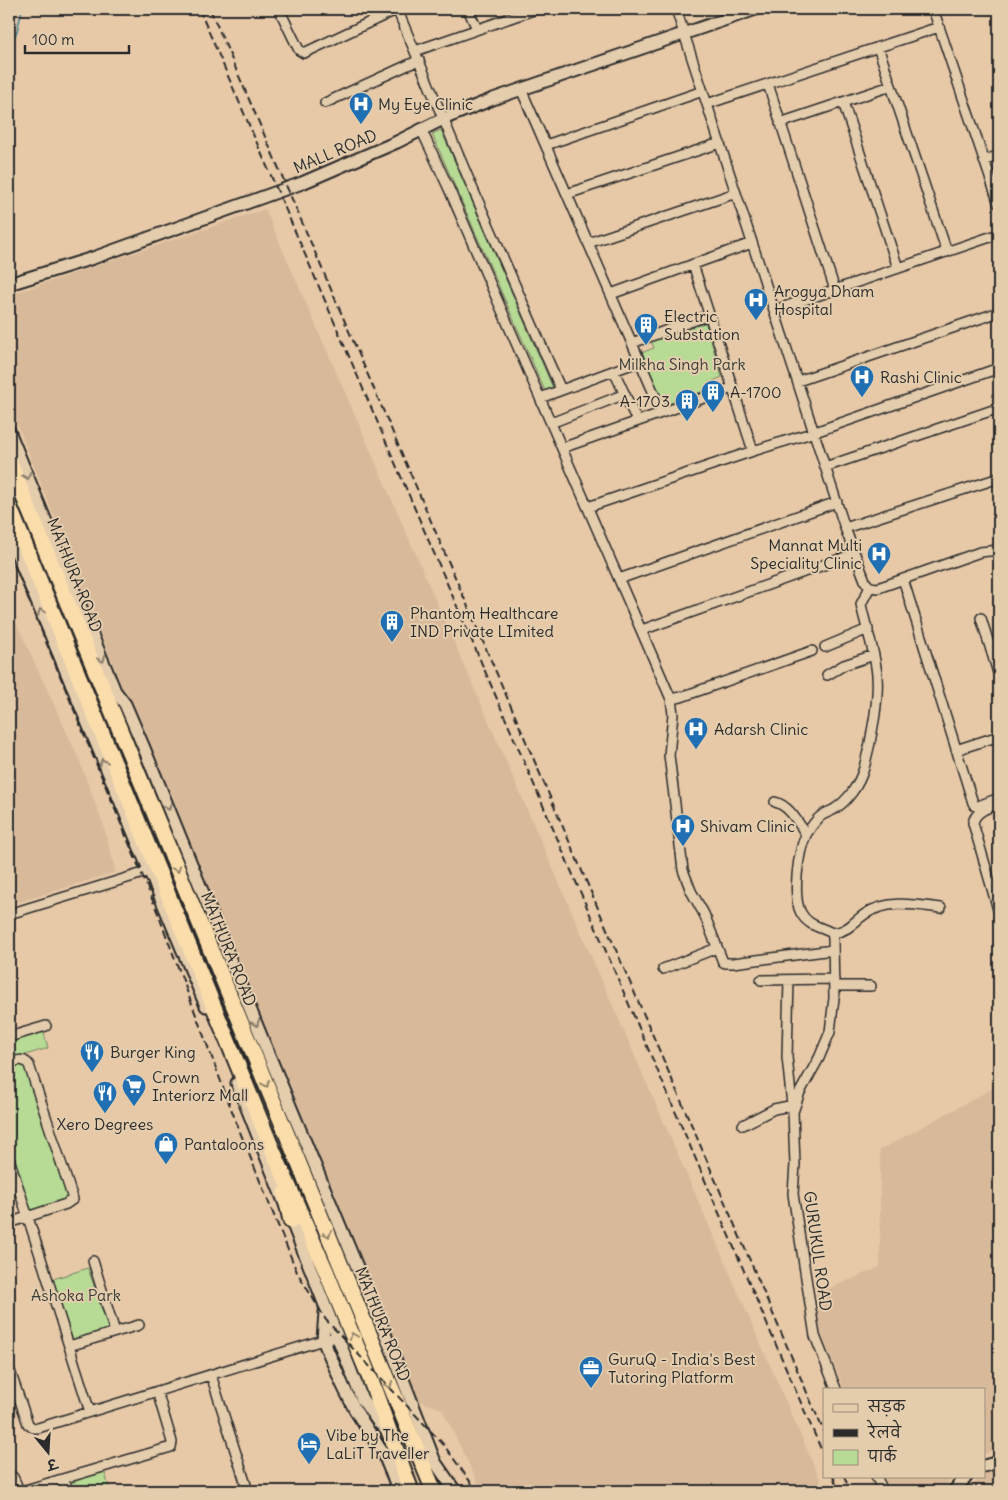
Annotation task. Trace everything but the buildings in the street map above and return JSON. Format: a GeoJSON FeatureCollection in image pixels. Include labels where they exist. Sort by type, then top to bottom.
{"type":"FeatureCollection","features":[{"type":"Feature","properties":{"kind":"highway","name":"MATHURA ROAD"},"geometry":{"type":"LineString","coordinates":[[14,459],[110,693],[131,757],[434,1491]]}},
{"type":"Feature","properties":{"kind":"highway","name":"MATHURA ROAD"},"geometry":{"type":"LineString","coordinates":[[9,506],[82,698],[108,747],[280,1167],[337,1298],[371,1381],[411,1491]]}},
{"type":"Feature","properties":{"kind":"highway"},"geometry":{"type":"LineString","coordinates":[[280,1167],[291,1221]]}},
{"type":"Feature","properties":{"kind":"main road","name":"MALL ROAD"},"geometry":{"type":"LineString","coordinates":[[9,284],[102,254],[302,183],[398,142],[420,129],[443,119],[521,89],[756,9]]}},
{"type":"Feature","properties":{"kind":"main road"},"geometry":{"type":"LineString","coordinates":[[9,422],[14,459]]}},
{"type":"Feature","properties":{"kind":"main road"},"geometry":{"type":"LineString","coordinates":[[9,431],[14,459]]}},
{"type":"Feature","properties":{"kind":"main road"},"geometry":{"type":"LineString","coordinates":[[9,534],[82,698],[362,1399],[379,1423],[390,1433]]}},
{"type":"Feature","properties":{"kind":"main road"},"geometry":{"type":"LineString","coordinates":[[110,693],[125,704],[392,1351],[435,1462],[455,1491]]}},
{"type":"Feature","properties":{"kind":"main road"},"geometry":{"type":"LineString","coordinates":[[326,1307],[323,1340],[355,1410],[384,1456],[399,1491]]}},
{"type":"Feature","properties":{"kind":"main road"},"geometry":{"type":"LineString","coordinates":[[417,1451],[435,1462]]}},
{"type":"Feature","properties":{"kind":"main road"},"geometry":{"type":"LineString","coordinates":[[986,1465],[999,1462]]}},
{"type":"Feature","properties":{"kind":"main road"},"geometry":{"type":"LineString","coordinates":[[954,1491],[965,1478]]}},
{"type":"Feature","properties":{"kind":"street"},"geometry":{"type":"LineString","coordinates":[[279,9],[299,50],[304,53],[397,9],[561,390]]}},
{"type":"Feature","properties":{"kind":"street"},"geometry":{"type":"LineString","coordinates":[[468,9],[477,29]]}},
{"type":"Feature","properties":{"kind":"street"},"geometry":{"type":"LineString","coordinates":[[325,103],[417,55],[477,29],[524,11],[536,9]]}},
{"type":"Feature","properties":{"kind":"street"},"geometry":{"type":"LineString","coordinates":[[676,9],[815,432],[836,502],[866,583],[870,587],[878,588],[980,552],[999,550]]}},
{"type":"Feature","properties":{"kind":"street"},"geometry":{"type":"LineString","coordinates":[[933,9],[999,204]]}},
{"type":"Feature","properties":{"kind":"street"},"geometry":{"type":"LineString","coordinates":[[707,104],[939,27]]}},
{"type":"Feature","properties":{"kind":"street"},"geometry":{"type":"LineString","coordinates":[[878,47],[947,252]]}},
{"type":"Feature","properties":{"kind":"street"},"geometry":{"type":"LineString","coordinates":[[768,84],[835,290]]}},
{"type":"Feature","properties":{"kind":"street"},"geometry":{"type":"LineString","coordinates":[[780,123],[891,86]]}},
{"type":"Feature","properties":{"kind":"street"},"geometry":{"type":"LineString","coordinates":[[521,89],[662,412]]}},
{"type":"Feature","properties":{"kind":"street"},"geometry":{"type":"LineString","coordinates":[[546,146],[703,91]]}},
{"type":"Feature","properties":{"kind":"street"},"geometry":{"type":"LineString","coordinates":[[843,102],[898,268]]}},
{"type":"Feature","properties":{"kind":"street"},"geometry":{"type":"LineString","coordinates":[[420,129],[429,145],[671,699],[670,765],[684,870],[690,891],[704,914],[723,962],[734,964],[834,950]]}},
{"type":"Feature","properties":{"kind":"street"},"geometry":{"type":"LineString","coordinates":[[567,194],[720,143]]}},
{"type":"Feature","properties":{"kind":"street"},"geometry":{"type":"LineString","coordinates":[[984,160],[999,155]]}},
{"type":"Feature","properties":{"kind":"street"},"geometry":{"type":"LineString","coordinates":[[588,243],[736,193]]}},
{"type":"Feature","properties":{"kind":"street"},"geometry":{"type":"LineString","coordinates":[[774,310],[999,234]]}},
{"type":"Feature","properties":{"kind":"street"},"geometry":{"type":"LineString","coordinates":[[611,294],[752,243]]}},
{"type":"Feature","properties":{"kind":"street"},"geometry":{"type":"LineString","coordinates":[[693,264],[753,451]]}},
{"type":"Feature","properties":{"kind":"street"},"geometry":{"type":"LineString","coordinates":[[798,381],[999,312]]}},
{"type":"Feature","properties":{"kind":"street"},"geometry":{"type":"LineString","coordinates":[[632,343],[709,315]]}},
{"type":"Feature","properties":{"kind":"street"},"geometry":{"type":"LineString","coordinates":[[540,398],[640,362]]}},
{"type":"Feature","properties":{"kind":"street"},"geometry":{"type":"LineString","coordinates":[[588,508],[999,368]]}},
{"type":"Feature","properties":{"kind":"street"},"geometry":{"type":"LineString","coordinates":[[614,371],[637,421]]}},
{"type":"Feature","properties":{"kind":"street"},"geometry":{"type":"LineString","coordinates":[[562,448],[732,388]]}},
{"type":"Feature","properties":{"kind":"street"},"geometry":{"type":"LineString","coordinates":[[551,423],[625,394]]}},
{"type":"Feature","properties":{"kind":"street"},"geometry":{"type":"LineString","coordinates":[[825,467],[999,408]]}},
{"type":"Feature","properties":{"kind":"street"},"geometry":{"type":"LineString","coordinates":[[845,528],[999,478]]}},
{"type":"Feature","properties":{"kind":"street"},"geometry":{"type":"LineString","coordinates":[[619,579],[836,502]]}},
{"type":"Feature","properties":{"kind":"street"},"geometry":{"type":"LineString","coordinates":[[642,630],[854,554]]}},
{"type":"Feature","properties":{"kind":"street"},"geometry":{"type":"LineString","coordinates":[[902,579],[974,805],[978,806],[999,798]]}},
{"type":"Feature","properties":{"kind":"street"},"geometry":{"type":"LineString","coordinates":[[870,587],[861,604],[877,673],[877,690],[868,748],[860,780],[844,802],[818,818],[806,834],[800,852],[798,905],[800,912],[810,923],[832,933],[845,931],[865,914],[892,904],[941,908]]}},
{"type":"Feature","properties":{"kind":"street"},"geometry":{"type":"LineString","coordinates":[[981,618],[999,676]]}},
{"type":"Feature","properties":{"kind":"street"},"geometry":{"type":"LineString","coordinates":[[825,646],[868,629]]}},
{"type":"Feature","properties":{"kind":"street"},"geometry":{"type":"LineString","coordinates":[[671,699],[812,651]]}},
{"type":"Feature","properties":{"kind":"street"},"geometry":{"type":"LineString","coordinates":[[827,675],[844,665],[874,655]]}},
{"type":"Feature","properties":{"kind":"street"},"geometry":{"type":"LineString","coordinates":[[956,750],[999,736]]}},
{"type":"Feature","properties":{"kind":"street"},"geometry":{"type":"LineString","coordinates":[[775,802],[784,806],[789,811],[806,834]]}},
{"type":"Feature","properties":{"kind":"street"},"geometry":{"type":"LineString","coordinates":[[999,804],[978,813],[973,823],[999,913]]}},
{"type":"Feature","properties":{"kind":"street"},"geometry":{"type":"LineString","coordinates":[[9,914],[150,871]]}},
{"type":"Feature","properties":{"kind":"street","name":"GURUKUL ROAD"},"geometry":{"type":"LineString","coordinates":[[832,933],[834,950],[833,1012],[826,1045],[793,1105],[795,1164],[793,1187],[815,1336],[836,1388]]}},
{"type":"Feature","properties":{"kind":"street"},"geometry":{"type":"LineString","coordinates":[[662,969],[718,948]]}},
{"type":"Feature","properties":{"kind":"street"},"geometry":{"type":"LineString","coordinates":[[761,980],[834,982],[871,986]]}},
{"type":"Feature","properties":{"kind":"street"},"geometry":{"type":"LineString","coordinates":[[744,1124],[768,1111],[793,1105],[787,1057],[789,980]]}},
{"type":"Feature","properties":{"kind":"street"},"geometry":{"type":"LineString","coordinates":[[9,1037],[46,1026]]}},
{"type":"Feature","properties":{"kind":"street"},"geometry":{"type":"LineString","coordinates":[[9,1063],[22,1060],[26,1061],[29,1065],[73,1199],[69,1203],[9,1223]]}},
{"type":"Feature","properties":{"kind":"street"},"geometry":{"type":"LineString","coordinates":[[9,1158],[90,1412]]}},
{"type":"Feature","properties":{"kind":"street"},"geometry":{"type":"LineString","coordinates":[[93,1261],[115,1332]]}},
{"type":"Feature","properties":{"kind":"street"},"geometry":{"type":"LineString","coordinates":[[69,1346],[139,1325]]}},
{"type":"Feature","properties":{"kind":"street"},"geometry":{"type":"LineString","coordinates":[[9,1368],[30,1427],[38,1428],[338,1337]]}},
{"type":"Feature","properties":{"kind":"street"},"geometry":{"type":"LineString","coordinates":[[211,1375],[248,1491]]}},
{"type":"Feature","properties":{"kind":"street"},"geometry":{"type":"LineString","coordinates":[[9,1476],[13,1477],[16,1489],[25,1490],[171,1447],[172,1442],[157,1392]]}},
{"type":"Feature","properties":{"kind":"street"},"geometry":{"type":"LineString","coordinates":[[877,1478],[883,1491]]}},
{"type":"Feature","properties":{"kind":"street"},"geometry":{"type":"LineString","coordinates":[[64,1479],[68,1491]]}},
{"type":"Feature","properties":{"kind":"shaded area"},"geometry":{"type":"Polygon","coordinates":[[[265,209],[825,1491],[482,1491],[442,1409],[420,1401],[390,1352],[241,1001],[105,644],[9,404],[9,295],[265,209]]]}},
{"type":"Feature","properties":{"kind":"shaded area"},"geometry":{"type":"Polygon","coordinates":[[[9,607],[78,757],[103,824],[116,872],[9,905],[9,607]]]}},
{"type":"Feature","properties":{"kind":"shaded area"},"geometry":{"type":"Polygon","coordinates":[[[999,1085],[999,1449],[986,1453],[986,1388],[844,1388],[815,1322],[816,1294],[880,1267],[880,1150],[999,1085]]]}},
{"type":"Feature","properties":{"kind":"shaded area"},"geometry":{"type":"Polygon","coordinates":[[[999,1468],[999,1491],[967,1491],[979,1478],[986,1478],[986,1472],[999,1468]]]}},
{"type":"Feature","properties":{"kind":"shaded area"},"geometry":{"type":"Polygon","coordinates":[[[882,1478],[952,1478],[940,1491],[887,1491],[882,1478]]]}},
{"type":"Feature","properties":{"kind":"green space"},"geometry":{"type":"Polygon","coordinates":[[[441,130],[553,388],[545,391],[432,134],[441,130]]]}},
{"type":"Feature","properties":{"kind":"green space","name":"Milkha Singh Park"},"geometry":{"type":"Polygon","coordinates":[[[705,321],[722,377],[713,381],[715,387],[665,405],[641,353],[654,348],[651,340],[705,321]]]}},
{"type":"Feature","properties":{"kind":"green space"},"geometry":{"type":"Polygon","coordinates":[[[43,1030],[48,1048],[9,1060],[9,1041],[43,1030]]]}},
{"type":"Feature","properties":{"kind":"green space"},"geometry":{"type":"Polygon","coordinates":[[[23,1063],[69,1198],[30,1211],[9,1147],[9,1068],[23,1063]]]}},
{"type":"Feature","properties":{"kind":"green space","name":"Ashoka Park"},"geometry":{"type":"Polygon","coordinates":[[[88,1268],[109,1331],[73,1343],[50,1280],[88,1268]]]}},
{"type":"Feature","properties":{"kind":"green space"},"geometry":{"type":"Polygon","coordinates":[[[104,1470],[110,1491],[72,1491],[69,1481],[104,1470]]]}},
{"type":"Feature","properties":{"kind":"waterway"},"geometry":{"type":"LineString","coordinates":[[9,47],[17,31],[22,9]]}},
{"type":"Feature","properties":{"kind":"railway"},"geometry":{"type":"LineString","coordinates":[[199,9],[823,1454]]}},
{"type":"Feature","properties":{"kind":"railway"},"geometry":{"type":"LineString","coordinates":[[210,9],[823,1430]]}},
{"type":"Feature","properties":{"kind":"railway"},"geometry":{"type":"LineString","coordinates":[[9,552],[157,911],[238,1127],[297,1272],[326,1320],[443,1444],[477,1491]]}},
{"type":"Feature","properties":{"kind":"railway"},"geometry":{"type":"LineString","coordinates":[[834,1478],[839,1491]]}},
{"type":"Feature","properties":{"kind":"railway"},"geometry":{"type":"LineString","coordinates":[[845,1478],[850,1491]]}},
{"type":"Feature","properties":{"kind":"place","name":"My Eye Clinic"},"geometry":{"type":"Point","coordinates":[361,125]}},
{"type":"Feature","properties":{"kind":"place","name":"Arogya Dham Hospital"},"geometry":{"type":"Point","coordinates":[756,321]}},
{"type":"Feature","properties":{"kind":"place","name":"Electric Substation"},"geometry":{"type":"Point","coordinates":[646,346]}},
{"type":"Feature","properties":{"kind":"place","name":"Rashi Clinic"},"geometry":{"type":"Point","coordinates":[862,398]}},
{"type":"Feature","properties":{"kind":"place","name":"A-1700"},"geometry":{"type":"Point","coordinates":[713,413]}},
{"type":"Feature","properties":{"kind":"place","name":"A-1703"},"geometry":{"type":"Point","coordinates":[687,422]}},
{"type":"Feature","properties":{"kind":"place","name":"Mannat Multi Speciality Clinic"},"geometry":{"type":"Point","coordinates":[879,575]}},
{"type":"Feature","properties":{"kind":"place","name":"Phantom Healthcare IND Private LImited"},"geometry":{"type":"Point","coordinates":[392,643]}},
{"type":"Feature","properties":{"kind":"place","name":"Adarsh Clinic"},"geometry":{"type":"Point","coordinates":[696,750]}},
{"type":"Feature","properties":{"kind":"place","name":"Shivam Clinic"},"geometry":{"type":"Point","coordinates":[683,847]}},
{"type":"Feature","properties":{"kind":"place","name":"Burger King"},"geometry":{"type":"Point","coordinates":[92,1073]}},
{"type":"Feature","properties":{"kind":"place","name":"Crown Interiorz Mall"},"geometry":{"type":"Point","coordinates":[134,1107]}},
{"type":"Feature","properties":{"kind":"place","name":"Xero Degrees"},"geometry":{"type":"Point","coordinates":[105,1114]}},
{"type":"Feature","properties":{"kind":"place","name":"Pantaloons"},"geometry":{"type":"Point","coordinates":[166,1165]}},
{"type":"Feature","properties":{"kind":"place","name":"GuruQ - India's Best Tutoring Platform"},"geometry":{"type":"Point","coordinates":[591,1389]}},
{"type":"Feature","properties":{"kind":"place","name":"Vibe by The LaLiT Traveller"},"geometry":{"type":"Point","coordinates":[309,1465]}}]}
